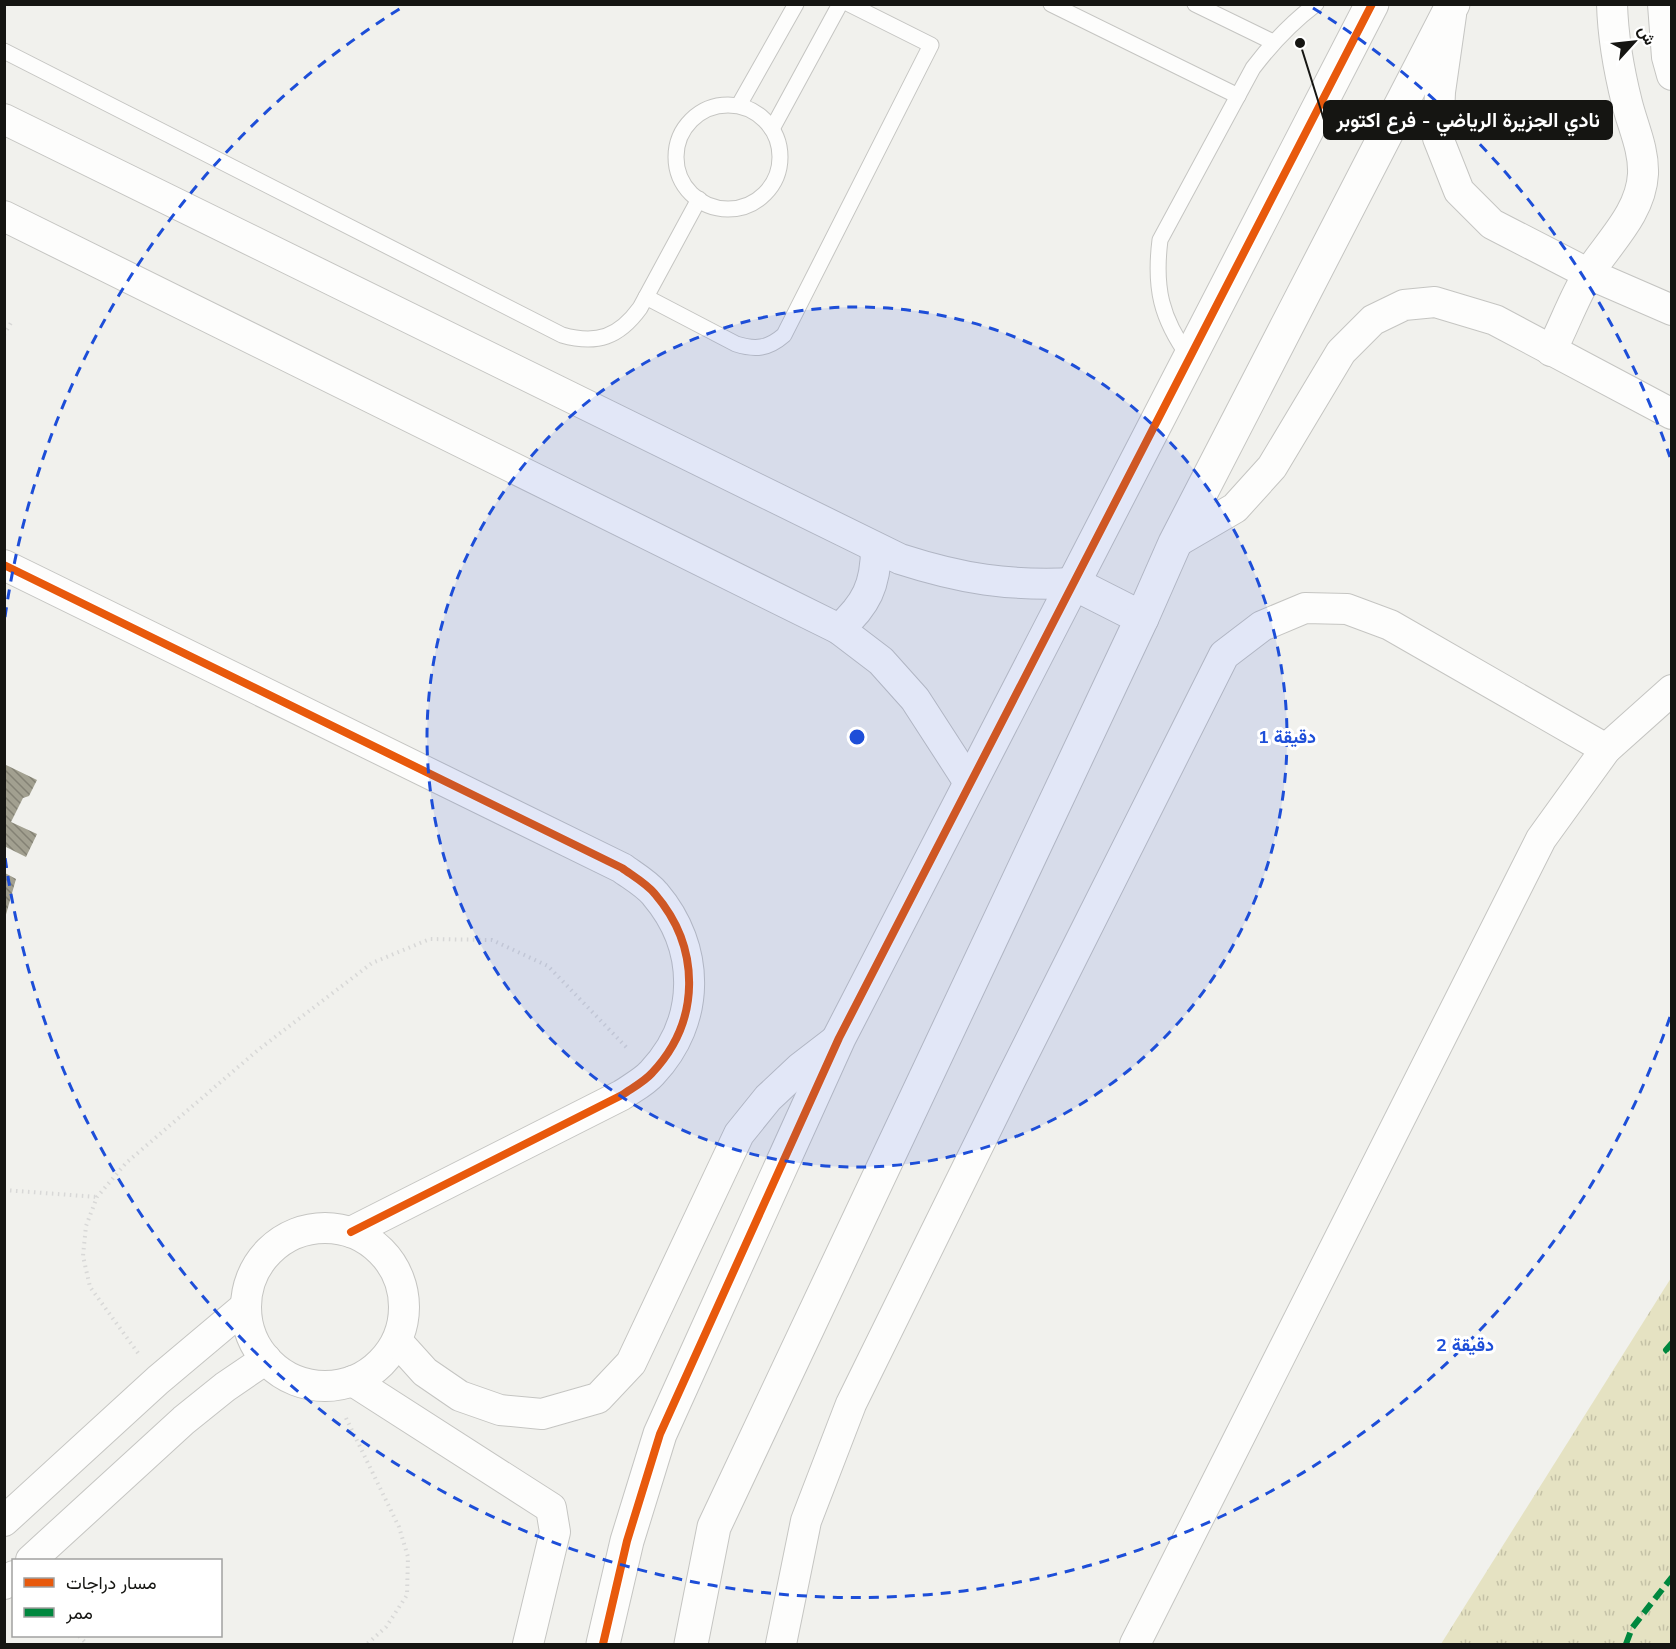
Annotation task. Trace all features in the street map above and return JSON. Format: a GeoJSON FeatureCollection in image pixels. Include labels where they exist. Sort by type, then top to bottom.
{"type":"FeatureCollection","features":[{"type":"Feature","properties":{"kind":"street"},"geometry":{"type":"LineString","coordinates":[[603,1644],[627,1541],[660,1434],[839,1038],[1372,4]]}},
{"type":"Feature","properties":{"kind":"street"},"geometry":{"type":"LineString","coordinates":[[1551,351],[1589,274],[1625,225],[1641,189],[1643,172],[1641,146],[1628,105],[1613,37],[1612,4]]}},
{"type":"Feature","properties":{"kind":"street"},"geometry":{"type":"LineString","coordinates":[[1663,4],[1667,57],[1671,75]]}},
{"type":"Feature","properties":{"kind":"street"},"geometry":{"type":"LineString","coordinates":[[1453,5],[1440,92],[1438,138],[1459,190],[1492,224],[1589,274],[1671,310]]}},
{"type":"Feature","properties":{"kind":"street"},"geometry":{"type":"LineString","coordinates":[[691,1644],[714,1527],[1142,618],[1175,543],[1453,5]]}},
{"type":"Feature","properties":{"kind":"street"},"geometry":{"type":"LineString","coordinates":[[4,119],[900,559],[968,578],[1038,585],[1073,583],[1142,618]]}},
{"type":"Feature","properties":{"kind":"street"},"geometry":{"type":"LineString","coordinates":[[4,216],[839,629],[880,661],[915,699],[970,784]]}},
{"type":"Feature","properties":{"kind":"street"},"geometry":{"type":"LineString","coordinates":[[1175,543],[1235,508],[1272,467],[1341,352],[1373,320],[1404,305],[1435,302],[1495,320],[1671,414]]}},
{"type":"Feature","properties":{"kind":"street"},"geometry":{"type":"LineString","coordinates":[[839,629],[858,610],[872,585],[876,567],[876,548]]}},
{"type":"Feature","properties":{"kind":"street"},"geometry":{"type":"LineString","coordinates":[[4,565],[622,868],[654,892],[677,926],[689,964],[688,1004],[675,1042],[651,1074],[622,1095],[351,1232]]}},
{"type":"Feature","properties":{"kind":"street"},"geometry":{"type":"LineString","coordinates":[[781,1644],[806,1521],[851,1404],[1224,656],[1262,626],[1305,608],[1347,609],[1390,625],[1606,749]]}},
{"type":"Feature","properties":{"kind":"street"},"geometry":{"type":"LineString","coordinates":[[1135,1644],[1541,839],[1606,749],[1671,690]]}},
{"type":"Feature","properties":{"kind":"street"},"geometry":{"type":"LineString","coordinates":[[397,1341],[425,1372],[460,1396],[500,1410],[542,1414],[598,1398],[631,1363],[739,1134],[768,1098],[800,1068],[839,1038]]}},
{"type":"Feature","properties":{"kind":"street"},"geometry":{"type":"LineString","coordinates":[[333,1228],[351,1232],[371,1242],[387,1258],[398,1276],[404,1298],[403,1319],[397,1341],[386,1358],[371,1371],[342,1383],[312,1385],[279,1371],[266,1359],[255,1343],[249,1325],[246,1306],[255,1270],[266,1254],[280,1242],[296,1233],[333,1228]]}},
{"type":"Feature","properties":{"kind":"street"},"geometry":{"type":"LineString","coordinates":[[4,1521],[158,1380],[246,1306]]}},
{"type":"Feature","properties":{"kind":"street"},"geometry":{"type":"LineString","coordinates":[[32,1559],[184,1420],[225,1387],[266,1359]]}},
{"type":"Feature","properties":{"kind":"street"},"geometry":{"type":"LineString","coordinates":[[342,1383],[551,1508],[555,1532],[528,1644]]}},
{"type":"Feature","properties":{"kind":"lane"},"geometry":{"type":"LineString","coordinates":[[740,105],[796,4]]}},
{"type":"Feature","properties":{"kind":"lane"},"geometry":{"type":"LineString","coordinates":[[772,129],[840,4]]}},
{"type":"Feature","properties":{"kind":"lane"},"geometry":{"type":"LineString","coordinates":[[646,297],[736,344],[749,348],[762,348],[774,344],[784,335],[931,45],[849,4]]}},
{"type":"Feature","properties":{"kind":"lane"},"geometry":{"type":"LineString","coordinates":[[1195,4],[1273,42]]}},
{"type":"Feature","properties":{"kind":"lane"},"geometry":{"type":"LineString","coordinates":[[1189,357],[1174,336],[1164,313],[1157,263],[1160,240],[1253,68],[1273,42],[1297,18],[1316,4]]}},
{"type":"Feature","properties":{"kind":"lane"},"geometry":{"type":"LineString","coordinates":[[1052,5],[1238,96]]}},
{"type":"Feature","properties":{"kind":"lane"},"geometry":{"type":"LineString","coordinates":[[4,51],[562,335],[576,339],[604,338],[631,321],[699,199]]}},
{"type":"Feature","properties":{"kind":"lane"},"geometry":{"type":"LineString","coordinates":[[722,104],[740,105],[764,119],[772,129],[779,145],[780,162],[776,178],[766,192],[753,202],[738,208],[721,209],[705,204],[691,194],[681,180],[676,164],[676,147],[682,131],[692,118],[706,109],[722,104]]}},
{"type":"Feature","properties":{"kind":"path"},"geometry":{"type":"LineString","coordinates":[[4,335],[12,321]]}},
{"type":"Feature","properties":{"kind":"path"},"geometry":{"type":"LineString","coordinates":[[158,1380],[90,1287],[83,1256],[86,1226],[97,1197],[126,1163],[268,1043],[372,963],[430,939],[492,940],[548,966],[651,1074]]}},
{"type":"Feature","properties":{"kind":"path"},"geometry":{"type":"LineString","coordinates":[[4,1190],[97,1197]]}},
{"type":"Feature","properties":{"kind":"path"},"geometry":{"type":"LineString","coordinates":[[342,1383],[399,1527],[408,1557],[407,1595],[386,1627],[367,1644]]}},
{"type":"Feature","properties":{"kind":"green space"},"geometry":{"type":"Polygon","coordinates":[[[1671,1278],[1671,1644],[1441,1644],[1671,1278]]]}},
{"type":"Feature","properties":{"kind":"building"},"geometry":{"type":"Polygon","coordinates":[[[4,764],[37,780],[29,796],[23,798],[11,822],[37,834],[26,857],[6,847],[4,851],[4,764]]]}},
{"type":"Feature","properties":{"kind":"building"},"geometry":{"type":"Polygon","coordinates":[[[5,873],[16,879],[5,918],[5,873]]]}},
{"type":"Feature","properties":{"kind":"marked path"},"geometry":{"type":"LineString","coordinates":[[1672,1343],[1666,1350],[1672,1356]]}},
{"type":"Feature","properties":{"kind":"marked path"},"geometry":{"type":"LineString","coordinates":[[1626,1644],[1632,1628],[1672,1577]]}},
{"type":"Feature","properties":{"kind":"cycle path"},"geometry":{"type":"LineString","coordinates":[[603,1644],[627,1541],[660,1434],[839,1038],[1372,4]]}},
{"type":"Feature","properties":{"kind":"cycle path"},"geometry":{"type":"LineString","coordinates":[[4,565],[622,868],[652,890],[670,915],[681,937],[687,961],[689,984],[687,1008],[680,1031],[668,1053],[649,1076],[622,1095],[351,1232]]}},
{"type":"Feature","properties":{"kind":"place","name":"نادي الجزيرة الرياضي - فرع اكتوبر"},"geometry":{"type":"Point","coordinates":[1300,43]}}]}
